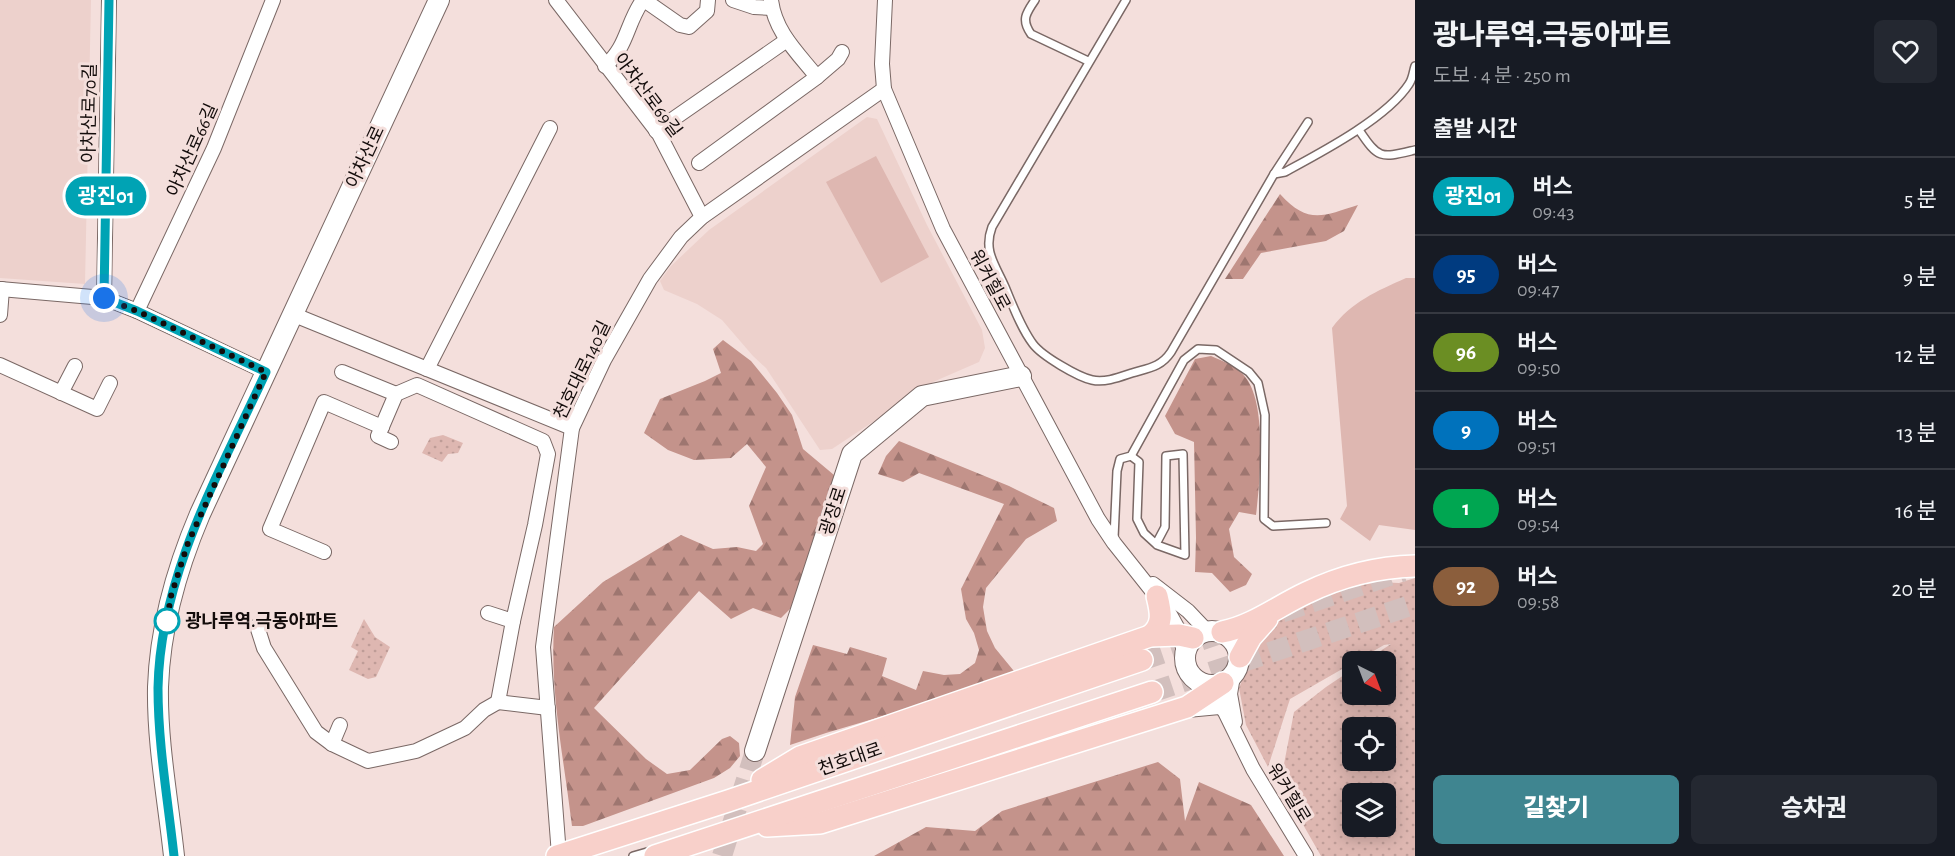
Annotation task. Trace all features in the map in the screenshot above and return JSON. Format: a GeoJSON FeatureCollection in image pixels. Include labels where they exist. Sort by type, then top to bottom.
{"type":"FeatureCollection","features":[{"type":"Feature","properties":{"kind":"main road","name":"아차산로"},"geometry":{"type":"LineString","coordinates":[[174,856],[159,718],[158,687],[161,651],[171,596],[188,543],[439,0]]}},
{"type":"Feature","properties":{"kind":"main road","name":"광장로"},"geometry":{"type":"LineString","coordinates":[[755,751],[852,454],[922,396],[1021,376]]}},
{"type":"Feature","properties":{"kind":"main road"},"geometry":{"type":"LineString","coordinates":[[1197,638],[1245,625],[1306,593],[1348,576],[1375,570],[1415,566]]}},
{"type":"Feature","properties":{"kind":"main road"},"geometry":{"type":"LineString","coordinates":[[728,801],[800,757],[1150,636],[1156,631],[1161,614],[1157,596]]}},
{"type":"Feature","properties":{"kind":"main road"},"geometry":{"type":"LineString","coordinates":[[740,827],[820,823],[1187,707],[1222,682],[1256,630],[1283,605]]}},
{"type":"Feature","properties":{"kind":"main road"},"geometry":{"type":"LineString","coordinates":[[1150,636],[1233,639],[1236,644],[1222,682]]}},
{"type":"Feature","properties":{"kind":"main road"},"geometry":{"type":"LineString","coordinates":[[1197,638],[1187,669],[1191,675],[1222,682]]}},
{"type":"Feature","properties":{"kind":"main road","name":"천호대로"},"geometry":{"type":"LineString","coordinates":[[558,856],[728,801],[1142,660]]}},
{"type":"Feature","properties":{"kind":"main road","name":"천호대로"},"geometry":{"type":"LineString","coordinates":[[655,856],[1152,692]]}},
{"type":"Feature","properties":{"kind":"street","name":"아차산로70길"},"geometry":{"type":"LineString","coordinates":[[104,298],[109,0]]}},
{"type":"Feature","properties":{"kind":"street","name":"아차산로66길"},"geometry":{"type":"LineString","coordinates":[[137,311],[214,148],[273,0]]}},
{"type":"Feature","properties":{"kind":"street","name":"아차산로69길"},"geometry":{"type":"LineString","coordinates":[[556,0],[656,131],[702,217]]}},
{"type":"Feature","properties":{"kind":"street"},"geometry":{"type":"LineString","coordinates":[[605,66],[618,54],[625,42],[633,15],[641,3],[647,2],[680,25],[689,27],[707,11],[708,0]]}},
{"type":"Feature","properties":{"kind":"street"},"geometry":{"type":"LineString","coordinates":[[733,0],[754,7],[771,4],[774,18],[787,40],[817,77]]}},
{"type":"Feature","properties":{"kind":"street","name":"워커힐로"},"geometry":{"type":"LineString","coordinates":[[885,0],[882,64],[884,89],[943,229],[1098,519],[1125,558],[1168,611],[1197,638]]}},
{"type":"Feature","properties":{"kind":"street"},"geometry":{"type":"LineString","coordinates":[[656,131],[787,40]]}},
{"type":"Feature","properties":{"kind":"street"},"geometry":{"type":"LineString","coordinates":[[699,163],[817,77],[843,52]]}},
{"type":"Feature","properties":{"kind":"street","name":"천호대로140길"},"geometry":{"type":"LineString","coordinates":[[558,856],[543,647],[572,428],[604,360],[650,279],[681,237],[702,217],[884,89]]}},
{"type":"Feature","properties":{"kind":"street"},"geometry":{"type":"LineString","coordinates":[[427,369],[550,128]]}},
{"type":"Feature","properties":{"kind":"street"},"geometry":{"type":"LineString","coordinates":[[0,315],[1,289],[104,298],[137,311],[266,372]]}},
{"type":"Feature","properties":{"kind":"street"},"geometry":{"type":"LineString","coordinates":[[292,314],[572,428]]}},
{"type":"Feature","properties":{"kind":"street"},"geometry":{"type":"LineString","coordinates":[[0,365],[97,409],[110,383]]}},
{"type":"Feature","properties":{"kind":"street"},"geometry":{"type":"LineString","coordinates":[[61,393],[75,366]]}},
{"type":"Feature","properties":{"kind":"street"},"geometry":{"type":"LineString","coordinates":[[342,372],[396,394],[417,386],[543,441],[548,454],[498,702]]}},
{"type":"Feature","properties":{"kind":"street"},"geometry":{"type":"LineString","coordinates":[[391,442],[378,436],[396,394]]}},
{"type":"Feature","properties":{"kind":"street"},"geometry":{"type":"LineString","coordinates":[[324,552],[270,529],[324,402],[382,427]]}},
{"type":"Feature","properties":{"kind":"street","name":"워커힐로"},"geometry":{"type":"LineString","coordinates":[[1125,558],[1188,611],[1197,638]]}},
{"type":"Feature","properties":{"kind":"street"},"geometry":{"type":"LineString","coordinates":[[488,613],[513,621]]}},
{"type":"Feature","properties":{"kind":"street"},"geometry":{"type":"LineString","coordinates":[[257,626],[264,648],[316,732],[332,744],[368,761],[416,751],[465,728],[484,710],[498,702],[548,708]]}},
{"type":"Feature","properties":{"kind":"street","name":"워커힐로"},"geometry":{"type":"LineString","coordinates":[[1222,682],[1231,701],[1242,747]]}},
{"type":"Feature","properties":{"kind":"street","name":"워커힐로"},"geometry":{"type":"LineString","coordinates":[[1222,682],[1242,747],[1306,856]]}},
{"type":"Feature","properties":{"kind":"street"},"geometry":{"type":"LineString","coordinates":[[332,744],[340,724]]}},
{"type":"Feature","properties":{"kind":"lane"},"geometry":{"type":"LineString","coordinates":[[1035,0],[1025,14],[1024,20],[1031,34],[1088,61]]}},
{"type":"Feature","properties":{"kind":"lane"},"geometry":{"type":"LineString","coordinates":[[1126,0],[1088,61],[992,227],[988,238],[988,248],[1012,304],[1034,344],[1050,358],[1092,380],[1107,380],[1161,365],[1171,352],[1274,174],[1308,122]]}},
{"type":"Feature","properties":{"kind":"lane"},"geometry":{"type":"LineString","coordinates":[[1274,174],[1285,172],[1359,130],[1413,84],[1415,66]]}},
{"type":"Feature","properties":{"kind":"lane"},"geometry":{"type":"LineString","coordinates":[[1359,130],[1371,148],[1379,154],[1390,156],[1415,150]]}},
{"type":"Feature","properties":{"kind":"lane"},"geometry":{"type":"LineString","coordinates":[[1114,543],[1117,471],[1120,459],[1131,456],[1184,360],[1198,349],[1216,350],[1249,372],[1258,382],[1265,415],[1264,519],[1273,526],[1326,524]]}},
{"type":"Feature","properties":{"kind":"lane"},"geometry":{"type":"LineString","coordinates":[[1131,456],[1139,462],[1137,519],[1143,533],[1157,545],[1185,555],[1183,454],[1166,456],[1165,527],[1157,545]]}},
{"type":"Feature","properties":{"kind":"lane"},"geometry":{"type":"LineString","coordinates":[[633,856],[706,839]]}},
{"type":"Feature","properties":{"kind":"shaded area"},"geometry":{"type":"Polygon","coordinates":[[[0,0],[91,0],[85,284],[0,278],[0,0]]]}},
{"type":"Feature","properties":{"kind":"shaded area"},"geometry":{"type":"Polygon","coordinates":[[[867,117],[877,119],[927,225],[982,330],[985,348],[979,362],[933,382],[832,449],[820,450],[766,368],[722,320],[697,304],[664,290],[660,281],[671,266],[709,230],[867,117]]]}},
{"type":"Feature","properties":{"kind":"shaded area"},"geometry":{"type":"Polygon","coordinates":[[[876,156],[929,257],[881,283],[826,182],[876,156]]]}},
{"type":"Feature","properties":{"kind":"shaded area"},"geometry":{"type":"Polygon","coordinates":[[[1406,278],[1415,278],[1415,530],[1379,525],[1370,541],[1340,519],[1347,506],[1332,328],[1356,304],[1406,278]]]}},
{"type":"Feature","properties":{"kind":"shaded area"},"geometry":{"type":"Polygon","coordinates":[[[443,435],[463,443],[458,453],[448,454],[442,462],[422,453],[430,438],[443,435]]]}},
{"type":"Feature","properties":{"kind":"shaded area"},"geometry":{"type":"Polygon","coordinates":[[[1415,578],[1415,856],[1321,856],[1297,814],[1284,764],[1294,712],[1342,676],[1342,705],[1396,705],[1396,651],[1380,651],[1391,644],[1374,651],[1342,651],[1342,669],[1290,699],[1268,767],[1246,725],[1239,688],[1260,636],[1303,598],[1354,581],[1399,583],[1415,578]]]}},
{"type":"Feature","properties":{"kind":"shaded area"},"geometry":{"type":"Polygon","coordinates":[[[364,619],[375,637],[390,647],[376,677],[368,679],[349,670],[358,651],[351,647],[364,619]]]}},
{"type":"Feature","properties":{"kind":"green space"},"geometry":{"type":"Polygon","coordinates":[[[1280,194],[1290,204],[1308,214],[1325,215],[1358,205],[1344,231],[1326,241],[1261,253],[1243,279],[1225,279],[1280,194]]]}},
{"type":"Feature","properties":{"kind":"green space"},"geometry":{"type":"Polygon","coordinates":[[[723,340],[751,361],[792,415],[803,449],[834,475],[797,602],[781,618],[753,608],[731,619],[699,591],[594,708],[646,759],[667,774],[690,770],[722,739],[730,736],[739,743],[740,756],[730,768],[714,778],[583,826],[572,826],[556,702],[554,627],[603,582],[681,535],[713,549],[737,547],[756,551],[763,544],[749,506],[766,467],[747,444],[731,458],[694,460],[668,450],[644,433],[660,399],[721,373],[713,349],[723,340]]]}},
{"type":"Feature","properties":{"kind":"green space"},"geometry":{"type":"Polygon","coordinates":[[[1211,356],[1235,368],[1246,378],[1253,390],[1259,425],[1260,464],[1256,515],[1239,512],[1229,529],[1234,557],[1252,574],[1246,585],[1230,592],[1212,573],[1195,572],[1194,442],[1175,434],[1165,416],[1195,359],[1211,356]]]}},
{"type":"Feature","properties":{"kind":"green space"},"geometry":{"type":"Polygon","coordinates":[[[899,441],[1009,486],[1054,508],[1057,521],[1026,539],[986,588],[983,607],[987,631],[995,648],[1018,676],[790,745],[795,697],[813,645],[847,654],[850,647],[887,658],[882,676],[916,690],[923,671],[944,675],[960,674],[975,663],[979,650],[974,633],[966,619],[961,589],[1004,504],[919,473],[903,482],[878,474],[886,456],[899,441]]]}},
{"type":"Feature","properties":{"kind":"green space"},"geometry":{"type":"Polygon","coordinates":[[[1158,762],[1180,779],[1185,821],[1199,782],[1251,805],[1284,856],[874,856],[926,827],[975,831],[1002,811],[1158,762]]]}},
{"type":"Feature","properties":{"kind":"tunnel"},"geometry":{"type":"LineString","coordinates":[[1282,612],[1403,571]]}},
{"type":"Feature","properties":{"kind":"tunnel"},"geometry":{"type":"LineString","coordinates":[[1152,692],[1415,604]]}},
{"type":"Feature","properties":{"kind":"tunnel"},"geometry":{"type":"LineString","coordinates":[[1142,660],[1233,629]]}},
{"type":"Feature","properties":{"kind":"tunnel"},"geometry":{"type":"LineString","coordinates":[[722,856],[755,751]]}},
{"type":"Feature","properties":{"kind":"bus line","name":"광진01"},"geometry":{"type":"LineString","coordinates":[[109,0],[104,298],[137,311],[266,372],[188,543],[171,596],[161,651],[158,687],[159,718],[174,856]]}},
{"type":"Feature","properties":{"kind":"place","name":"광나루역.극동아파트"},"geometry":{"type":"Point","coordinates":[167,621]}},
{"type":"Feature","properties":{"kind":"route"},"geometry":{"type":"LineString","coordinates":[[104,298],[137,311],[266,372],[188,543],[171,596],[167,621]]}}]}
